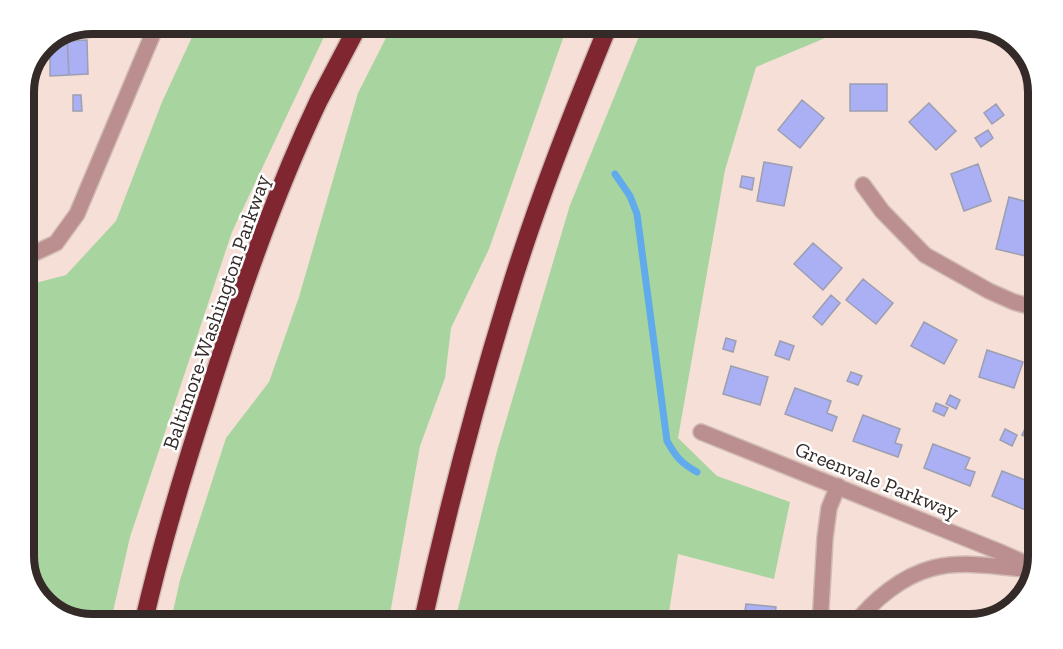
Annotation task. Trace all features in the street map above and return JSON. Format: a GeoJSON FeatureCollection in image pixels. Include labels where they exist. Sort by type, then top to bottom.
{"type":"FeatureCollection","features":[{"type":"Feature","properties":{"kind":"highway","name":"Baltimore-Washington Parkway"},"geometry":{"type":"LineString","coordinates":[[146,614],[186,462],[226,338],[272,210],[320,100],[354,34]]}},
{"type":"Feature","properties":{"kind":"highway"},"geometry":{"type":"LineString","coordinates":[[424,614],[472,418],[507,298],[579,95],[605,34]]}},
{"type":"Feature","properties":{"kind":"street"},"geometry":{"type":"LineString","coordinates":[[35,253],[56,243],[77,214],[153,34]]}},
{"type":"Feature","properties":{"kind":"street"},"geometry":{"type":"LineString","coordinates":[[863,185],[882,211],[925,255],[989,291],[1028,306]]}},
{"type":"Feature","properties":{"kind":"street","name":"Greenvale Parkway"},"geometry":{"type":"LineString","coordinates":[[701,432],[1028,565]]}},
{"type":"Feature","properties":{"kind":"street"},"geometry":{"type":"LineString","coordinates":[[821,614],[829,508],[838,486]]}},
{"type":"Feature","properties":{"kind":"street"},"geometry":{"type":"LineString","coordinates":[[864,614],[893,588],[915,574],[934,567],[986,565],[1027,568]]}},
{"type":"Feature","properties":{"kind":"green space"},"geometry":{"type":"Polygon","coordinates":[[[193,34],[325,34],[232,232],[130,537],[112,614],[77,613],[51,598],[42,586],[36,568],[35,283],[66,275],[116,221],[162,102],[193,34]]]}},
{"type":"Feature","properties":{"kind":"green space"},"geometry":{"type":"Polygon","coordinates":[[[388,34],[564,34],[489,249],[451,328],[445,378],[420,446],[390,614],[172,614],[180,580],[226,438],[269,382],[299,297],[358,93],[388,34]]]}},
{"type":"Feature","properties":{"kind":"green space"},"geometry":{"type":"Polygon","coordinates":[[[640,34],[848,34],[830,36],[756,67],[725,170],[678,438],[717,476],[790,502],[774,579],[678,554],[669,614],[457,614],[497,451],[570,205],[640,34]]]}},
{"type":"Feature","properties":{"kind":"building"},"geometry":{"type":"Polygon","coordinates":[[[67,40],[69,75],[50,76],[50,53],[67,40]]]}},
{"type":"Feature","properties":{"kind":"building"},"geometry":{"type":"Polygon","coordinates":[[[87,40],[88,74],[69,75],[67,41],[87,40]]]}},
{"type":"Feature","properties":{"kind":"building"},"geometry":{"type":"Polygon","coordinates":[[[850,84],[887,84],[887,111],[850,111],[850,84]]]}},
{"type":"Feature","properties":{"kind":"building"},"geometry":{"type":"Polygon","coordinates":[[[73,95],[81,95],[82,111],[73,111],[73,95]]]}},
{"type":"Feature","properties":{"kind":"building"},"geometry":{"type":"Polygon","coordinates":[[[802,100],[824,118],[800,148],[778,130],[802,100]]]}},
{"type":"Feature","properties":{"kind":"building"},"geometry":{"type":"Polygon","coordinates":[[[929,103],[956,131],[936,150],[909,122],[929,103]]]}},
{"type":"Feature","properties":{"kind":"building"},"geometry":{"type":"Polygon","coordinates":[[[996,104],[1004,115],[992,124],[984,113],[996,104]]]}},
{"type":"Feature","properties":{"kind":"building"},"geometry":{"type":"Polygon","coordinates":[[[988,130],[993,138],[981,147],[975,138],[988,130]]]}},
{"type":"Feature","properties":{"kind":"building"},"geometry":{"type":"Polygon","coordinates":[[[764,162],[792,167],[784,206],[757,201],[764,162]]]}},
{"type":"Feature","properties":{"kind":"building"},"geometry":{"type":"Polygon","coordinates":[[[978,164],[991,201],[964,211],[951,174],[978,164]]]}},
{"type":"Feature","properties":{"kind":"building"},"geometry":{"type":"Polygon","coordinates":[[[742,176],[754,178],[752,190],[740,187],[742,176]]]}},
{"type":"Feature","properties":{"kind":"building"},"geometry":{"type":"Polygon","coordinates":[[[1009,197],[1028,202],[1028,257],[996,249],[1009,197]]]}},
{"type":"Feature","properties":{"kind":"building"},"geometry":{"type":"Polygon","coordinates":[[[813,243],[842,268],[823,290],[794,264],[813,243]]]}},
{"type":"Feature","properties":{"kind":"building"},"geometry":{"type":"Polygon","coordinates":[[[863,279],[893,303],[876,324],[846,300],[863,279]]]}},
{"type":"Feature","properties":{"kind":"building"},"geometry":{"type":"Polygon","coordinates":[[[831,295],[840,303],[822,325],[813,317],[831,295]]]}},
{"type":"Feature","properties":{"kind":"building"},"geometry":{"type":"Polygon","coordinates":[[[924,322],[957,340],[944,364],[911,346],[924,322]]]}},
{"type":"Feature","properties":{"kind":"building"},"geometry":{"type":"Polygon","coordinates":[[[726,338],[736,341],[733,352],[723,349],[726,338]]]}},
{"type":"Feature","properties":{"kind":"building"},"geometry":{"type":"Polygon","coordinates":[[[780,341],[794,346],[789,360],[775,355],[780,341]]]}},
{"type":"Feature","properties":{"kind":"building"},"geometry":{"type":"Polygon","coordinates":[[[987,350],[1023,362],[1014,388],[979,377],[987,350]]]}},
{"type":"Feature","properties":{"kind":"building"},"geometry":{"type":"Polygon","coordinates":[[[731,366],[768,377],[760,405],[723,394],[731,366]]]}},
{"type":"Feature","properties":{"kind":"building"},"geometry":{"type":"Polygon","coordinates":[[[851,372],[862,376],[858,385],[847,381],[851,372]]]}},
{"type":"Feature","properties":{"kind":"building"},"geometry":{"type":"Polygon","coordinates":[[[795,388],[831,401],[827,413],[837,417],[832,431],[785,414],[795,388]]]}},
{"type":"Feature","properties":{"kind":"building"},"geometry":{"type":"Polygon","coordinates":[[[950,395],[960,400],[956,409],[946,404],[950,395]]]}},
{"type":"Feature","properties":{"kind":"building"},"geometry":{"type":"Polygon","coordinates":[[[936,403],[948,408],[944,416],[933,411],[936,403]]]}},
{"type":"Feature","properties":{"kind":"building"},"geometry":{"type":"Polygon","coordinates":[[[863,415],[900,429],[895,443],[902,445],[898,457],[853,441],[863,415]]]}},
{"type":"Feature","properties":{"kind":"building"},"geometry":{"type":"Polygon","coordinates":[[[1027,424],[1028,424],[1028,437],[1022,435],[1027,424]]]}},
{"type":"Feature","properties":{"kind":"building"},"geometry":{"type":"Polygon","coordinates":[[[1005,429],[1017,435],[1012,446],[1000,440],[1005,429]]]}},
{"type":"Feature","properties":{"kind":"building"},"geometry":{"type":"Polygon","coordinates":[[[933,444],[970,458],[965,469],[975,472],[970,486],[924,468],[933,444]]]}},
{"type":"Feature","properties":{"kind":"building"},"geometry":{"type":"Polygon","coordinates":[[[1002,471],[1025,480],[1028,474],[1028,511],[992,496],[1002,471]]]}},
{"type":"Feature","properties":{"kind":"building"},"geometry":{"type":"Polygon","coordinates":[[[746,604],[776,607],[775,614],[744,614],[746,604]]]}},
{"type":"Feature","properties":{"kind":"waterway"},"geometry":{"type":"LineString","coordinates":[[615,174],[630,196],[637,214],[667,441],[679,459],[697,472]]}}]}
